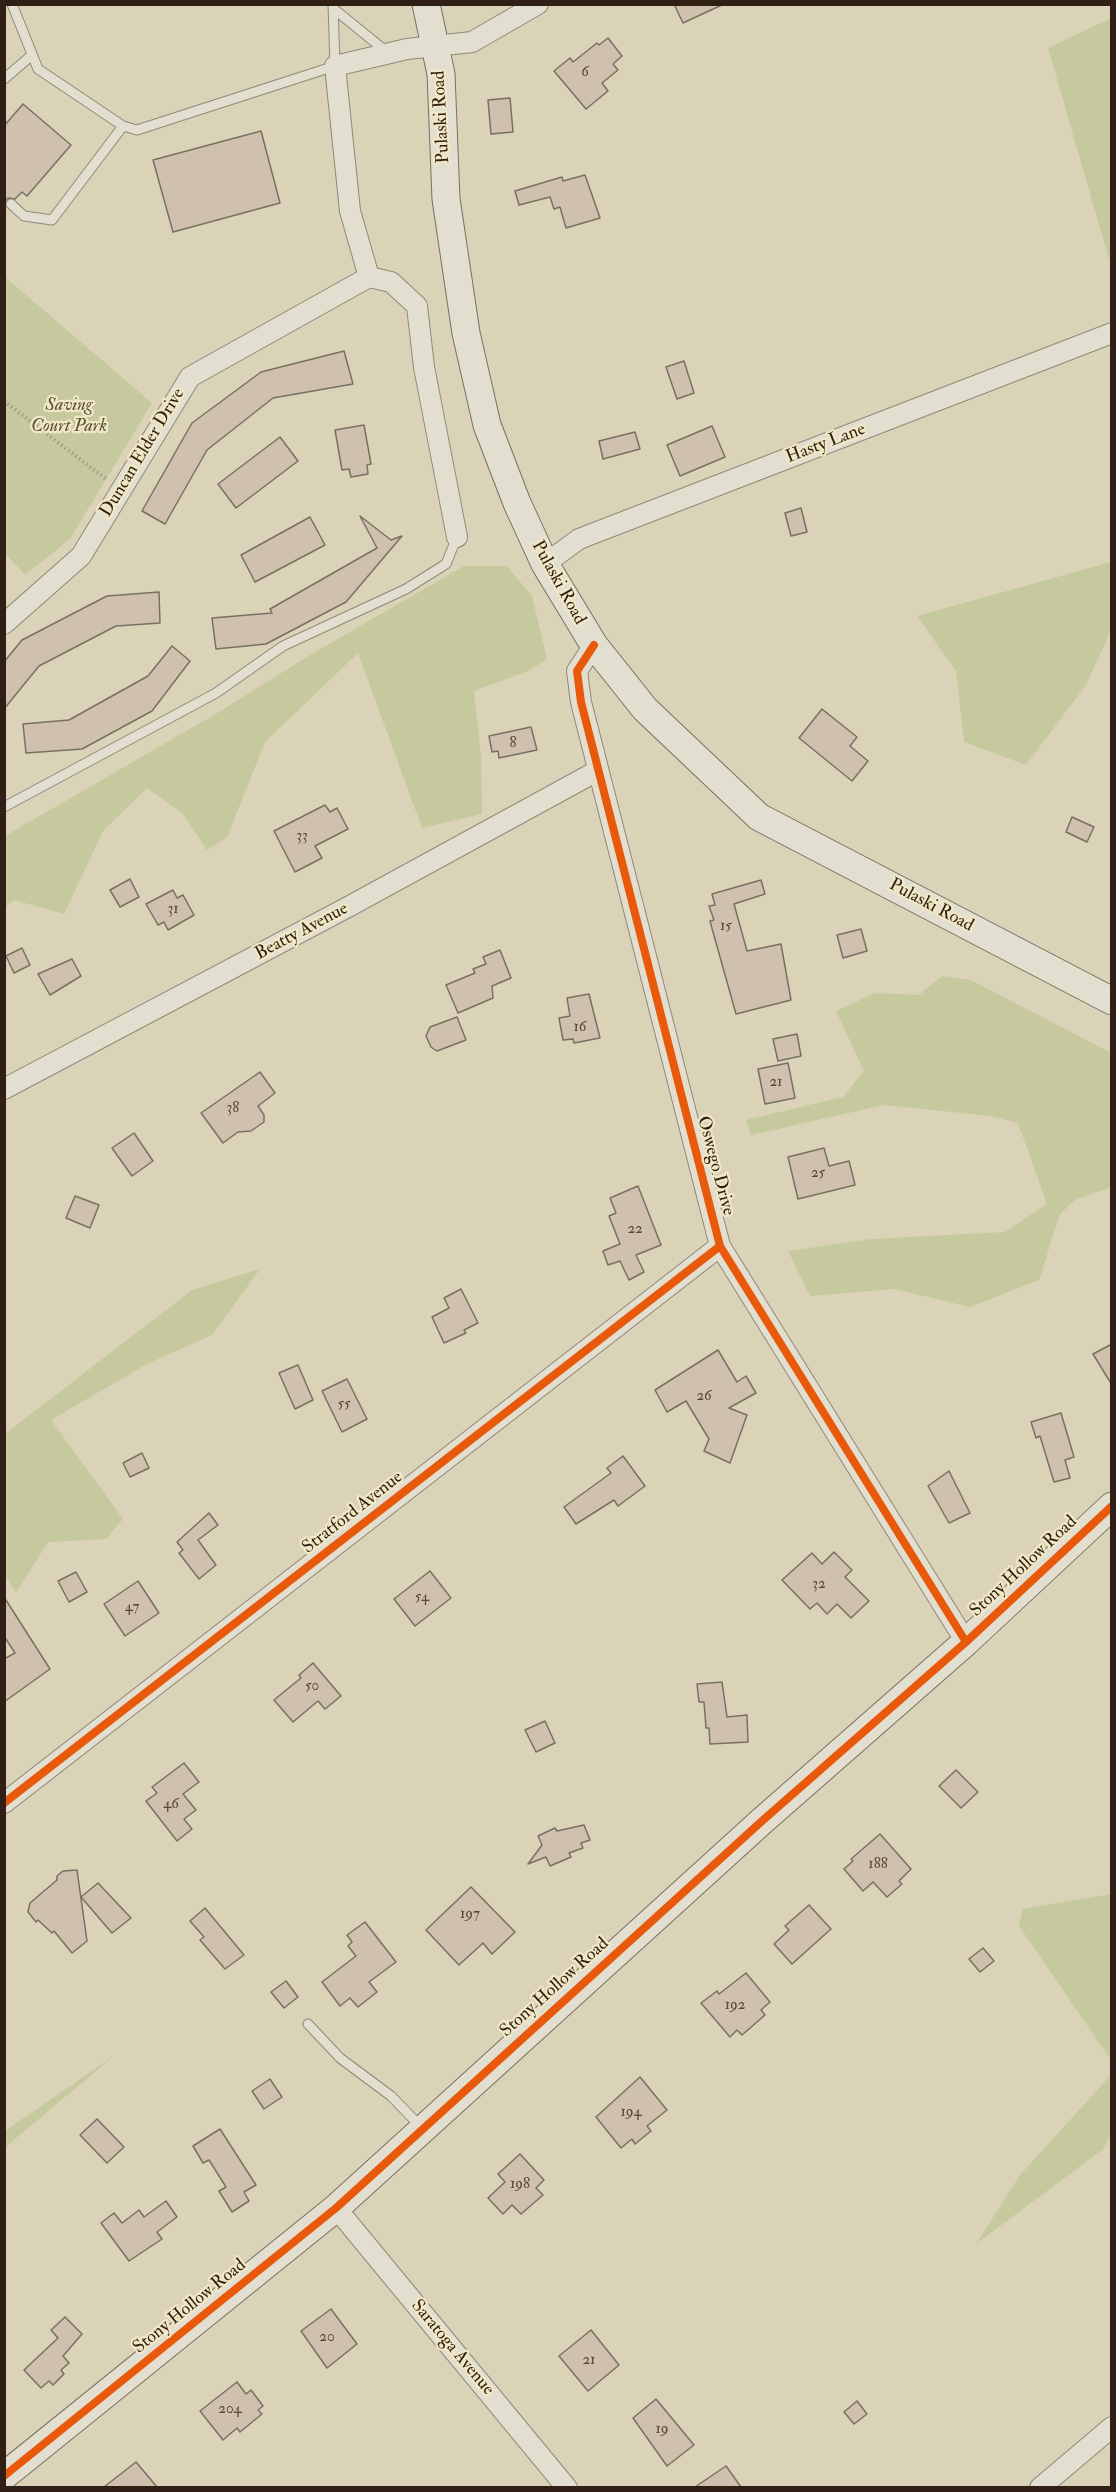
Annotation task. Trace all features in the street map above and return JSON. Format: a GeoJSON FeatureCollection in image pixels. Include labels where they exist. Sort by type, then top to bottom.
{"type":"FeatureCollection","features":[{"type":"Feature","properties":{"kind":"street","name":"Pulaski Road"},"geometry":{"type":"LineString","coordinates":[[426,4],[441,74],[446,200],[466,333],[487,425],[517,503],[545,564],[594,645],[645,709],[759,817],[1112,1001]]}},
{"type":"Feature","properties":{"kind":"street"},"geometry":{"type":"LineString","coordinates":[[457,537],[424,367],[417,306],[391,282],[369,277],[350,211],[335,66],[389,54],[472,42],[538,4]]}},
{"type":"Feature","properties":{"kind":"street","name":"Duncan Elder Drive"},"geometry":{"type":"LineString","coordinates":[[4,624],[81,556],[190,377],[369,277]]}},
{"type":"Feature","properties":{"kind":"street","name":"Hasty Lane"},"geometry":{"type":"LineString","coordinates":[[545,564],[579,539],[1112,333]]}},
{"type":"Feature","properties":{"kind":"street","name":"Oswego Drive"},"geometry":{"type":"LineString","coordinates":[[594,645],[576,671],[597,771],[720,1246],[966,1642]]}},
{"type":"Feature","properties":{"kind":"street","name":"Beatty Avenue"},"geometry":{"type":"LineString","coordinates":[[4,1089],[597,771]]}},
{"type":"Feature","properties":{"kind":"street","name":"Stratford Avenue"},"geometry":{"type":"LineString","coordinates":[[4,1803],[720,1246]]}},
{"type":"Feature","properties":{"kind":"street","name":"Stony Hollow Road"},"geometry":{"type":"LineString","coordinates":[[4,2476],[336,2208],[762,1821],[966,1642],[1112,1506]]}},
{"type":"Feature","properties":{"kind":"street","name":"Saratoga Avenue"},"geometry":{"type":"LineString","coordinates":[[336,2208],[567,2487]]}},
{"type":"Feature","properties":{"kind":"street"},"geometry":{"type":"LineString","coordinates":[[1040,2487],[1112,2427]]}},
{"type":"Feature","properties":{"kind":"lane"},"geometry":{"type":"LineString","coordinates":[[12,4],[38,69],[123,126],[137,130],[335,66],[334,7]]}},
{"type":"Feature","properties":{"kind":"lane"},"geometry":{"type":"LineString","coordinates":[[334,7],[389,54]]}},
{"type":"Feature","properties":{"kind":"lane"},"geometry":{"type":"LineString","coordinates":[[4,79],[32,55]]}},
{"type":"Feature","properties":{"kind":"lane"},"geometry":{"type":"LineString","coordinates":[[11,204],[24,216],[52,220],[123,126]]}},
{"type":"Feature","properties":{"kind":"lane"},"geometry":{"type":"LineString","coordinates":[[4,807],[216,693],[284,646],[406,589],[446,564],[457,537]]}},
{"type":"Feature","properties":{"kind":"lane"},"geometry":{"type":"LineString","coordinates":[[308,2024],[340,2058],[391,2096],[423,2129]]}},
{"type":"Feature","properties":{"kind":"path"},"geometry":{"type":"LineString","coordinates":[[4,400],[121,490]]}},
{"type":"Feature","properties":{"kind":"green space"},"geometry":{"type":"Polygon","coordinates":[[[1111,18],[1111,266],[1048,48],[1111,18]]]}},
{"type":"Feature","properties":{"kind":"green space","name":"Saving Court Park"},"geometry":{"type":"Polygon","coordinates":[[[5,277],[152,403],[70,539],[25,575],[5,553],[5,277]]]}},
{"type":"Feature","properties":{"kind":"green space"},"geometry":{"type":"Polygon","coordinates":[[[1111,562],[1111,630],[1086,685],[1026,765],[964,742],[956,671],[917,616],[1111,562]]]}},
{"type":"Feature","properties":{"kind":"green space"},"geometry":{"type":"Polygon","coordinates":[[[464,566],[507,566],[532,596],[547,659],[528,671],[474,691],[481,755],[482,814],[422,828],[358,653],[265,742],[227,837],[207,850],[183,814],[147,788],[103,831],[64,914],[14,900],[5,907],[5,836],[464,566]]]}},
{"type":"Feature","properties":{"kind":"green space"},"geometry":{"type":"Polygon","coordinates":[[[942,976],[971,980],[1111,1053],[1111,1187],[1075,1200],[1060,1214],[1039,1280],[970,1307],[894,1289],[810,1296],[788,1251],[871,1239],[1005,1232],[1047,1204],[1018,1123],[990,1116],[884,1105],[751,1135],[746,1120],[843,1097],[864,1071],[836,1011],[875,993],[919,995],[942,976]]]}},
{"type":"Feature","properties":{"kind":"green space"},"geometry":{"type":"Polygon","coordinates":[[[260,1269],[212,1335],[147,1364],[51,1420],[123,1519],[106,1539],[48,1542],[16,1593],[5,1575],[5,1434],[192,1290],[260,1269]]]}},
{"type":"Feature","properties":{"kind":"green space"},"geometry":{"type":"Polygon","coordinates":[[[1112,1894],[1111,2060],[1019,1926],[1023,1909],[1112,1894]]]}},
{"type":"Feature","properties":{"kind":"green space"},"geometry":{"type":"Polygon","coordinates":[[[115,2055],[9,2144],[5,2149],[5,2131],[115,2055]]]}},
{"type":"Feature","properties":{"kind":"green space"},"geometry":{"type":"Polygon","coordinates":[[[1111,2075],[1111,2135],[1103,2149],[976,2244],[1020,2175],[1111,2075]]]}},
{"type":"Feature","properties":{"kind":"building"},"geometry":{"type":"Polygon","coordinates":[[[674,4],[724,4],[683,23],[674,4]]]}},
{"type":"Feature","properties":{"kind":"building"},"geometry":{"type":"Polygon","coordinates":[[[608,38],[622,56],[613,64],[618,70],[602,83],[608,91],[586,109],[554,71],[570,58],[573,62],[597,43],[599,45],[608,38]]]}},
{"type":"Feature","properties":{"kind":"building"},"geometry":{"type":"Polygon","coordinates":[[[510,98],[513,132],[491,134],[488,100],[510,98]]]}},
{"type":"Feature","properties":{"kind":"building"},"geometry":{"type":"Polygon","coordinates":[[[23,104],[71,145],[27,196],[22,192],[15,199],[8,198],[4,202],[4,126],[23,104]]]}},
{"type":"Feature","properties":{"kind":"building"},"geometry":{"type":"Polygon","coordinates":[[[261,131],[280,203],[173,232],[153,160],[261,131]]]}},
{"type":"Feature","properties":{"kind":"building"},"geometry":{"type":"Polygon","coordinates":[[[585,175],[600,218],[566,228],[560,207],[554,209],[550,197],[519,205],[515,191],[562,177],[563,181],[585,175]]]}},
{"type":"Feature","properties":{"kind":"building"},"geometry":{"type":"Polygon","coordinates":[[[344,351],[353,384],[273,398],[207,450],[165,524],[142,511],[192,423],[261,372],[344,351]]]}},
{"type":"Feature","properties":{"kind":"building"},"geometry":{"type":"Polygon","coordinates":[[[684,361],[694,393],[677,399],[666,367],[684,361]]]}},
{"type":"Feature","properties":{"kind":"building"},"geometry":{"type":"Polygon","coordinates":[[[364,425],[371,464],[367,465],[368,474],[351,477],[349,469],[342,470],[335,430],[364,425]]]}},
{"type":"Feature","properties":{"kind":"building"},"geometry":{"type":"Polygon","coordinates":[[[712,426],[725,457],[680,476],[667,445],[712,426]]]}},
{"type":"Feature","properties":{"kind":"building"},"geometry":{"type":"Polygon","coordinates":[[[635,432],[640,449],[603,459],[599,441],[635,432]]]}},
{"type":"Feature","properties":{"kind":"building"},"geometry":{"type":"Polygon","coordinates":[[[280,437],[298,461],[236,508],[218,484],[280,437]]]}},
{"type":"Feature","properties":{"kind":"building"},"geometry":{"type":"Polygon","coordinates":[[[801,508],[807,532],[791,536],[785,513],[801,508]]]}},
{"type":"Feature","properties":{"kind":"building"},"geometry":{"type":"Polygon","coordinates":[[[360,516],[391,540],[402,536],[346,602],[266,644],[216,649],[212,618],[272,613],[270,609],[377,548],[360,516]]]}},
{"type":"Feature","properties":{"kind":"building"},"geometry":{"type":"Polygon","coordinates":[[[310,517],[325,545],[255,582],[241,555],[310,517]]]}},
{"type":"Feature","properties":{"kind":"building"},"geometry":{"type":"Polygon","coordinates":[[[159,592],[160,623],[116,626],[39,666],[4,709],[4,662],[22,640],[107,596],[159,592]]]}},
{"type":"Feature","properties":{"kind":"building"},"geometry":{"type":"Polygon","coordinates":[[[172,646],[190,661],[152,711],[82,749],[26,753],[23,724],[69,720],[148,676],[172,646]]]}},
{"type":"Feature","properties":{"kind":"building"},"geometry":{"type":"Polygon","coordinates":[[[822,709],[857,737],[850,746],[868,761],[852,781],[799,738],[822,709]]]}},
{"type":"Feature","properties":{"kind":"building"},"geometry":{"type":"Polygon","coordinates":[[[531,727],[537,750],[499,758],[498,751],[492,752],[489,736],[531,727]]]}},
{"type":"Feature","properties":{"kind":"building"},"geometry":{"type":"Polygon","coordinates":[[[325,805],[330,812],[337,808],[348,829],[315,846],[322,858],[295,872],[274,831],[325,805]]]}},
{"type":"Feature","properties":{"kind":"building"},"geometry":{"type":"Polygon","coordinates":[[[1072,817],[1094,827],[1087,842],[1066,832],[1072,817]]]}},
{"type":"Feature","properties":{"kind":"building"},"geometry":{"type":"Polygon","coordinates":[[[130,879],[139,897],[120,907],[110,890],[130,879]]]}},
{"type":"Feature","properties":{"kind":"building"},"geometry":{"type":"Polygon","coordinates":[[[761,880],[765,894],[734,904],[747,951],[781,944],[791,1000],[736,1014],[710,921],[714,920],[709,906],[715,905],[712,894],[761,880]]]}},
{"type":"Feature","properties":{"kind":"building"},"geometry":{"type":"Polygon","coordinates":[[[173,890],[177,898],[183,895],[194,915],[168,930],[164,922],[158,925],[146,904],[173,890]]]}},
{"type":"Feature","properties":{"kind":"building"},"geometry":{"type":"Polygon","coordinates":[[[861,929],[867,951],[843,958],[837,935],[861,929]]]}},
{"type":"Feature","properties":{"kind":"building"},"geometry":{"type":"Polygon","coordinates":[[[22,948],[30,965],[14,973],[6,956],[22,948]]]}},
{"type":"Feature","properties":{"kind":"building"},"geometry":{"type":"Polygon","coordinates":[[[500,950],[511,978],[492,986],[493,998],[458,1013],[446,985],[475,973],[473,969],[486,964],[483,957],[500,950]]]}},
{"type":"Feature","properties":{"kind":"building"},"geometry":{"type":"Polygon","coordinates":[[[72,959],[81,976],[50,995],[38,974],[72,959]]]}},
{"type":"Feature","properties":{"kind":"building"},"geometry":{"type":"Polygon","coordinates":[[[589,994],[600,1038],[574,1043],[573,1039],[563,1040],[559,1018],[570,1016],[567,998],[589,994]]]}},
{"type":"Feature","properties":{"kind":"building"},"geometry":{"type":"Polygon","coordinates":[[[457,1017],[466,1040],[437,1051],[431,1047],[426,1036],[430,1027],[457,1017]]]}},
{"type":"Feature","properties":{"kind":"building"},"geometry":{"type":"Polygon","coordinates":[[[797,1034],[801,1056],[778,1061],[773,1039],[797,1034]]]}},
{"type":"Feature","properties":{"kind":"building"},"geometry":{"type":"Polygon","coordinates":[[[788,1063],[795,1098],[765,1104],[758,1069],[788,1063]]]}},
{"type":"Feature","properties":{"kind":"building"},"geometry":{"type":"Polygon","coordinates":[[[260,1072],[275,1093],[258,1106],[264,1115],[264,1122],[251,1131],[238,1132],[223,1143],[201,1113],[260,1072]]]}},
{"type":"Feature","properties":{"kind":"building"},"geometry":{"type":"Polygon","coordinates":[[[134,1133],[153,1161],[132,1176],[112,1148],[134,1133]]]}},
{"type":"Feature","properties":{"kind":"building"},"geometry":{"type":"Polygon","coordinates":[[[824,1148],[829,1166],[849,1161],[855,1185],[798,1199],[788,1157],[824,1148]]]}},
{"type":"Feature","properties":{"kind":"building"},"geometry":{"type":"Polygon","coordinates":[[[638,1186],[661,1245],[636,1255],[644,1272],[629,1280],[620,1261],[608,1265],[603,1251],[620,1244],[609,1216],[616,1213],[610,1198],[638,1186]]]}},
{"type":"Feature","properties":{"kind":"building"},"geometry":{"type":"Polygon","coordinates":[[[75,1196],[99,1205],[90,1228],[66,1218],[75,1196]]]}},
{"type":"Feature","properties":{"kind":"building"},"geometry":{"type":"Polygon","coordinates":[[[461,1289],[478,1323],[464,1330],[466,1333],[444,1343],[432,1317],[449,1308],[444,1298],[461,1289]]]}},
{"type":"Feature","properties":{"kind":"building"},"geometry":{"type":"Polygon","coordinates":[[[1112,1344],[1112,1385],[1093,1354],[1112,1344]]]}},
{"type":"Feature","properties":{"kind":"building"},"geometry":{"type":"Polygon","coordinates":[[[718,1350],[737,1382],[746,1376],[756,1393],[729,1408],[747,1415],[730,1463],[704,1451],[709,1439],[686,1401],[667,1412],[655,1390],[718,1350]]]}},
{"type":"Feature","properties":{"kind":"building"},"geometry":{"type":"Polygon","coordinates":[[[298,1365],[313,1400],[295,1409],[279,1373],[298,1365]]]}},
{"type":"Feature","properties":{"kind":"building"},"geometry":{"type":"Polygon","coordinates":[[[347,1379],[367,1419],[342,1432],[322,1391],[347,1379]]]}},
{"type":"Feature","properties":{"kind":"building"},"geometry":{"type":"Polygon","coordinates":[[[1061,1413],[1074,1457],[1065,1460],[1070,1478],[1054,1482],[1040,1436],[1036,1438],[1031,1422],[1061,1413]]]}},
{"type":"Feature","properties":{"kind":"building"},"geometry":{"type":"Polygon","coordinates":[[[142,1453],[149,1468],[130,1477],[123,1463],[142,1453]]]}},
{"type":"Feature","properties":{"kind":"building"},"geometry":{"type":"Polygon","coordinates":[[[623,1456],[645,1486],[618,1506],[614,1500],[576,1524],[564,1507],[611,1473],[607,1468],[623,1456]]]}},
{"type":"Feature","properties":{"kind":"building"},"geometry":{"type":"Polygon","coordinates":[[[949,1471],[970,1513],[949,1523],[928,1486],[949,1471]]]}},
{"type":"Feature","properties":{"kind":"building"},"geometry":{"type":"Polygon","coordinates":[[[209,1513],[218,1525],[198,1540],[216,1565],[199,1579],[179,1553],[183,1550],[177,1542],[209,1513]]]}},
{"type":"Feature","properties":{"kind":"building"},"geometry":{"type":"Polygon","coordinates":[[[834,1552],[852,1570],[845,1577],[869,1601],[851,1618],[837,1604],[827,1614],[817,1603],[810,1609],[782,1580],[812,1553],[822,1564],[834,1552]]]}},
{"type":"Feature","properties":{"kind":"building"},"geometry":{"type":"Polygon","coordinates":[[[430,1571],[451,1598],[415,1626],[394,1599],[430,1571]]]}},
{"type":"Feature","properties":{"kind":"building"},"geometry":{"type":"Polygon","coordinates":[[[76,1572],[87,1592],[69,1602],[58,1581],[76,1572]]]}},
{"type":"Feature","properties":{"kind":"building"},"geometry":{"type":"Polygon","coordinates":[[[138,1581],[159,1613],[125,1636],[104,1604],[138,1581]]]}},
{"type":"Feature","properties":{"kind":"building"},"geometry":{"type":"Polygon","coordinates":[[[4,1597],[50,1669],[4,1702],[4,1659],[15,1653],[4,1636],[4,1597]]]}},
{"type":"Feature","properties":{"kind":"building"},"geometry":{"type":"Polygon","coordinates":[[[313,1663],[341,1696],[325,1709],[318,1701],[293,1722],[274,1700],[301,1678],[299,1675],[313,1663]]]}},
{"type":"Feature","properties":{"kind":"building"},"geometry":{"type":"Polygon","coordinates":[[[722,1682],[727,1717],[747,1715],[748,1742],[710,1744],[704,1702],[699,1702],[697,1684],[722,1682]]]}},
{"type":"Feature","properties":{"kind":"building"},"geometry":{"type":"Polygon","coordinates":[[[545,1721],[555,1743],[536,1752],[525,1730],[545,1721]]]}},
{"type":"Feature","properties":{"kind":"building"},"geometry":{"type":"Polygon","coordinates":[[[184,1763],[199,1782],[183,1794],[196,1810],[184,1819],[192,1829],[177,1841],[146,1801],[157,1793],[152,1787],[184,1763]]]}},
{"type":"Feature","properties":{"kind":"building"},"geometry":{"type":"Polygon","coordinates":[[[956,1770],[978,1792],[961,1808],[939,1786],[956,1770]]]}},
{"type":"Feature","properties":{"kind":"building"},"geometry":{"type":"Polygon","coordinates":[[[584,1825],[590,1840],[581,1843],[583,1848],[569,1853],[571,1857],[550,1866],[546,1857],[528,1864],[542,1845],[538,1836],[555,1828],[557,1831],[584,1825]]]}},
{"type":"Feature","properties":{"kind":"building"},"geometry":{"type":"Polygon","coordinates":[[[880,1834],[911,1869],[899,1881],[902,1884],[887,1897],[873,1882],[863,1891],[844,1869],[853,1861],[851,1859],[880,1834]]]}},
{"type":"Feature","properties":{"kind":"building"},"geometry":{"type":"Polygon","coordinates":[[[77,1870],[87,1941],[72,1953],[54,1931],[52,1933],[38,1920],[36,1922],[28,1912],[30,1903],[57,1880],[57,1876],[63,1871],[77,1870]]]}},
{"type":"Feature","properties":{"kind":"building"},"geometry":{"type":"Polygon","coordinates":[[[98,1883],[131,1918],[112,1933],[81,1897],[98,1883]]]}},
{"type":"Feature","properties":{"kind":"building"},"geometry":{"type":"Polygon","coordinates":[[[471,1887],[515,1932],[492,1954],[483,1943],[459,1965],[426,1930],[471,1887]]]}},
{"type":"Feature","properties":{"kind":"building"},"geometry":{"type":"Polygon","coordinates":[[[809,1905],[831,1929],[792,1964],[774,1944],[789,1930],[785,1926],[809,1905]]]}},
{"type":"Feature","properties":{"kind":"building"},"geometry":{"type":"Polygon","coordinates":[[[205,1908],[244,1955],[225,1969],[200,1940],[204,1937],[190,1921],[205,1908]]]}},
{"type":"Feature","properties":{"kind":"building"},"geometry":{"type":"Polygon","coordinates":[[[365,1922],[396,1962],[369,1982],[377,1992],[358,2007],[350,1998],[340,2006],[322,1982],[356,1956],[348,1946],[352,1942],[347,1935],[365,1922]]]}},
{"type":"Feature","properties":{"kind":"building"},"geometry":{"type":"Polygon","coordinates":[[[983,1948],[994,1961],[980,1972],[969,1959],[983,1948]]]}},
{"type":"Feature","properties":{"kind":"building"},"geometry":{"type":"Polygon","coordinates":[[[746,1973],[770,2002],[761,2010],[765,2015],[742,2035],[737,2030],[730,2037],[701,2003],[717,1991],[719,1994],[746,1973]]]}},
{"type":"Feature","properties":{"kind":"building"},"geometry":{"type":"Polygon","coordinates":[[[286,1981],[298,1997],[284,2008],[271,1992],[286,1981]]]}},
{"type":"Feature","properties":{"kind":"building"},"geometry":{"type":"Polygon","coordinates":[[[640,2077],[667,2110],[647,2126],[651,2131],[635,2144],[632,2139],[621,2148],[596,2117],[640,2077]]]}},
{"type":"Feature","properties":{"kind":"building"},"geometry":{"type":"Polygon","coordinates":[[[270,2079],[282,2097],[264,2109],[252,2091],[270,2079]]]}},
{"type":"Feature","properties":{"kind":"building"},"geometry":{"type":"Polygon","coordinates":[[[97,2119],[124,2147],[107,2163],[80,2135],[97,2119]]]}},
{"type":"Feature","properties":{"kind":"building"},"geometry":{"type":"Polygon","coordinates":[[[220,2129],[256,2185],[244,2192],[249,2201],[232,2212],[219,2191],[226,2187],[209,2160],[203,2163],[193,2146],[220,2129]]]}},
{"type":"Feature","properties":{"kind":"building"},"geometry":{"type":"Polygon","coordinates":[[[520,2154],[544,2180],[536,2188],[543,2195],[521,2214],[512,2205],[503,2214],[488,2198],[505,2182],[498,2174],[520,2154]]]}},
{"type":"Feature","properties":{"kind":"building"},"geometry":{"type":"Polygon","coordinates":[[[166,2201],[177,2217],[157,2232],[162,2239],[129,2261],[101,2223],[114,2213],[122,2223],[139,2210],[144,2217],[166,2201]]]}},
{"type":"Feature","properties":{"kind":"building"},"geometry":{"type":"Polygon","coordinates":[[[331,2309],[357,2344],[327,2368],[301,2331],[331,2309]]]}},
{"type":"Feature","properties":{"kind":"building"},"geometry":{"type":"Polygon","coordinates":[[[65,2317],[82,2334],[63,2356],[69,2363],[61,2370],[64,2374],[53,2385],[49,2381],[41,2388],[24,2370],[58,2338],[51,2330],[65,2317]]]}},
{"type":"Feature","properties":{"kind":"building"},"geometry":{"type":"Polygon","coordinates":[[[591,2330],[619,2365],[588,2391],[559,2356],[591,2330]]]}},
{"type":"Feature","properties":{"kind":"building"},"geometry":{"type":"Polygon","coordinates":[[[237,2382],[246,2394],[251,2390],[263,2406],[258,2410],[262,2414],[240,2432],[237,2428],[223,2440],[200,2411],[237,2382]]]}},
{"type":"Feature","properties":{"kind":"building"},"geometry":{"type":"Polygon","coordinates":[[[656,2399],[694,2445],[667,2466],[633,2418],[656,2399]]]}},
{"type":"Feature","properties":{"kind":"building"},"geometry":{"type":"Polygon","coordinates":[[[857,2401],[867,2414],[854,2424],[844,2412],[857,2401]]]}},
{"type":"Feature","properties":{"kind":"building"},"geometry":{"type":"Polygon","coordinates":[[[136,2462],[157,2487],[104,2487],[136,2462]]]}},
{"type":"Feature","properties":{"kind":"building"},"geometry":{"type":"Polygon","coordinates":[[[726,2466],[741,2487],[695,2487],[726,2466]]]}},
{"type":"Feature","properties":{"kind":"cycle path"},"geometry":{"type":"LineString","coordinates":[[594,645],[577,671],[581,702],[720,1246],[966,1642]]}},
{"type":"Feature","properties":{"kind":"cycle path"},"geometry":{"type":"LineString","coordinates":[[4,1803],[720,1246]]}},
{"type":"Feature","properties":{"kind":"cycle path"},"geometry":{"type":"LineString","coordinates":[[4,2476],[336,2208],[762,1821],[966,1642],[1112,1506]]}}]}
